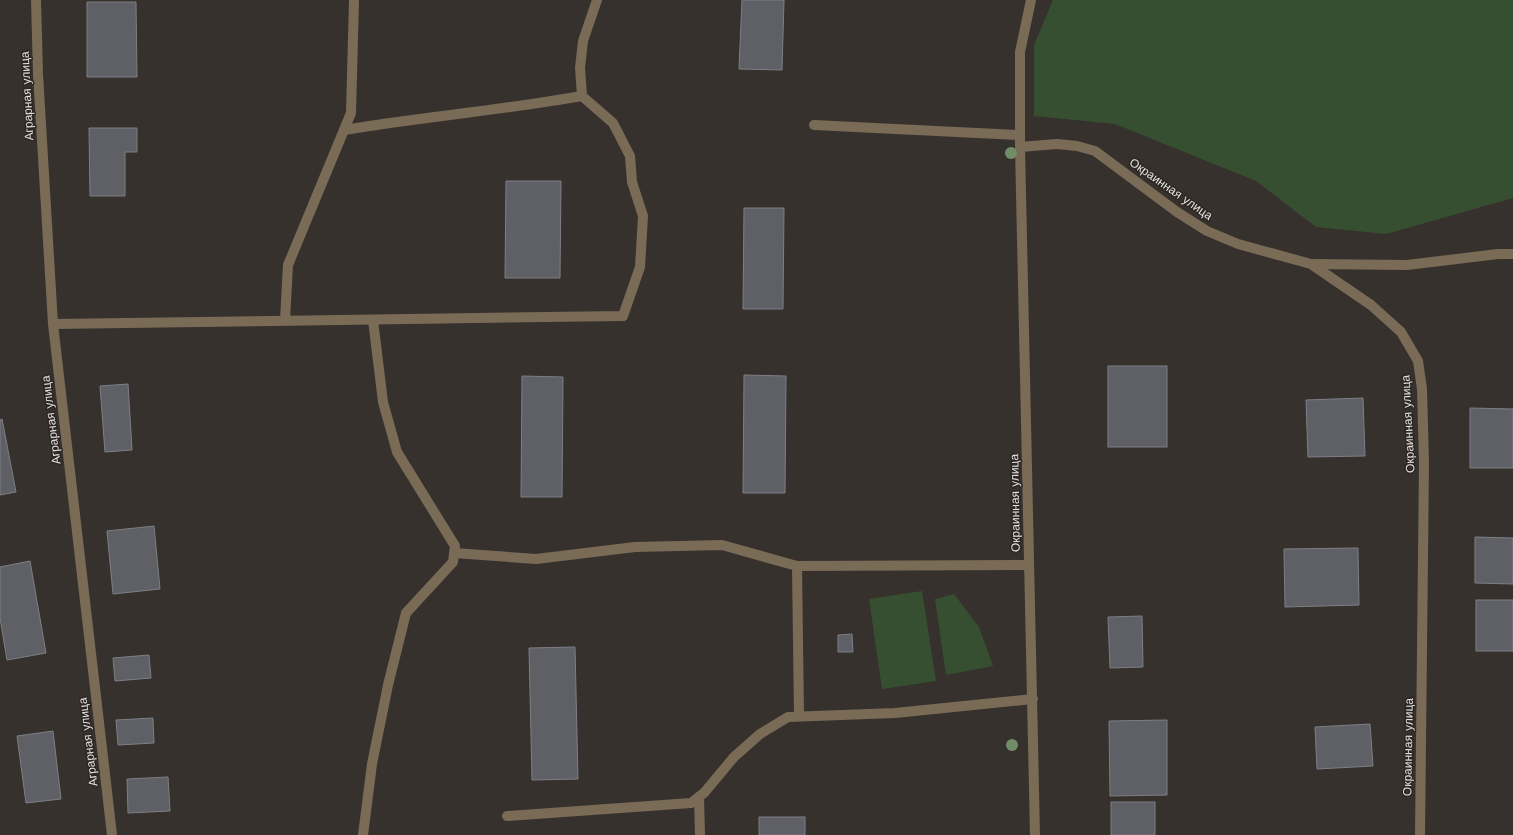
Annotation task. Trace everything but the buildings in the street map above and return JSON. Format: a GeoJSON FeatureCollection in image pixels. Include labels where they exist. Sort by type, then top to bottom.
{"type":"FeatureCollection","features":[{"type":"Feature","properties":{"kind":"street","name":"Аграрная улица"},"geometry":{"type":"LineString","coordinates":[[36,0],[38,74],[53,324],[112,835]]}},
{"type":"Feature","properties":{"kind":"street"},"geometry":{"type":"LineString","coordinates":[[285,320],[288,265],[351,113],[354,0]]}},
{"type":"Feature","properties":{"kind":"street"},"geometry":{"type":"LineString","coordinates":[[53,324],[623,316],[640,267],[643,216],[632,182],[630,156],[613,123],[582,96],[580,68],[583,41],[597,0]]}},
{"type":"Feature","properties":{"kind":"street","name":"Окраинная улица"},"geometry":{"type":"LineString","coordinates":[[1031,0],[1020,52],[1020,147],[1035,835]]}},
{"type":"Feature","properties":{"kind":"street"},"geometry":{"type":"LineString","coordinates":[[344,130],[405,120],[522,107],[582,96]]}},
{"type":"Feature","properties":{"kind":"street"},"geometry":{"type":"LineString","coordinates":[[814,125],[1020,135]]}},
{"type":"Feature","properties":{"kind":"street","name":"Окраинная улица"},"geometry":{"type":"LineString","coordinates":[[1020,147],[1057,144],[1077,146],[1095,152],[1177,212],[1207,231],[1238,244],[1311,264],[1371,305],[1387,318],[1401,332],[1418,361],[1422,389],[1424,463],[1420,835]]}},
{"type":"Feature","properties":{"kind":"street"},"geometry":{"type":"LineString","coordinates":[[1311,264],[1407,265],[1498,254],[1513,254]]}},
{"type":"Feature","properties":{"kind":"street"},"geometry":{"type":"LineString","coordinates":[[363,835],[372,764],[388,685],[406,613],[453,562],[455,546],[397,452],[383,402],[373,320]]}},
{"type":"Feature","properties":{"kind":"street"},"geometry":{"type":"LineString","coordinates":[[454,553],[536,559],[635,547],[722,545],[797,566],[1029,565]]}},
{"type":"Feature","properties":{"kind":"street"},"geometry":{"type":"LineString","coordinates":[[797,566],[799,716]]}},
{"type":"Feature","properties":{"kind":"street"},"geometry":{"type":"LineString","coordinates":[[507,816],[691,803],[734,757],[760,734],[788,717],[895,713],[1033,699]]}},
{"type":"Feature","properties":{"kind":"street"},"geometry":{"type":"LineString","coordinates":[[698,797],[700,835]]}},
{"type":"Feature","properties":{"kind":"green space"},"geometry":{"type":"Polygon","coordinates":[[[1053,0],[1513,0],[1513,198],[1386,234],[1316,227],[1256,181],[1115,124],[1034,116],[1034,45],[1053,0]]]}},
{"type":"Feature","properties":{"kind":"green space"},"geometry":{"type":"Polygon","coordinates":[[[922,591],[936,681],[882,689],[869,599],[922,591]]]}},
{"type":"Feature","properties":{"kind":"green space"},"geometry":{"type":"Polygon","coordinates":[[[954,594],[979,627],[993,666],[946,675],[935,599],[954,594]]]}}]}
